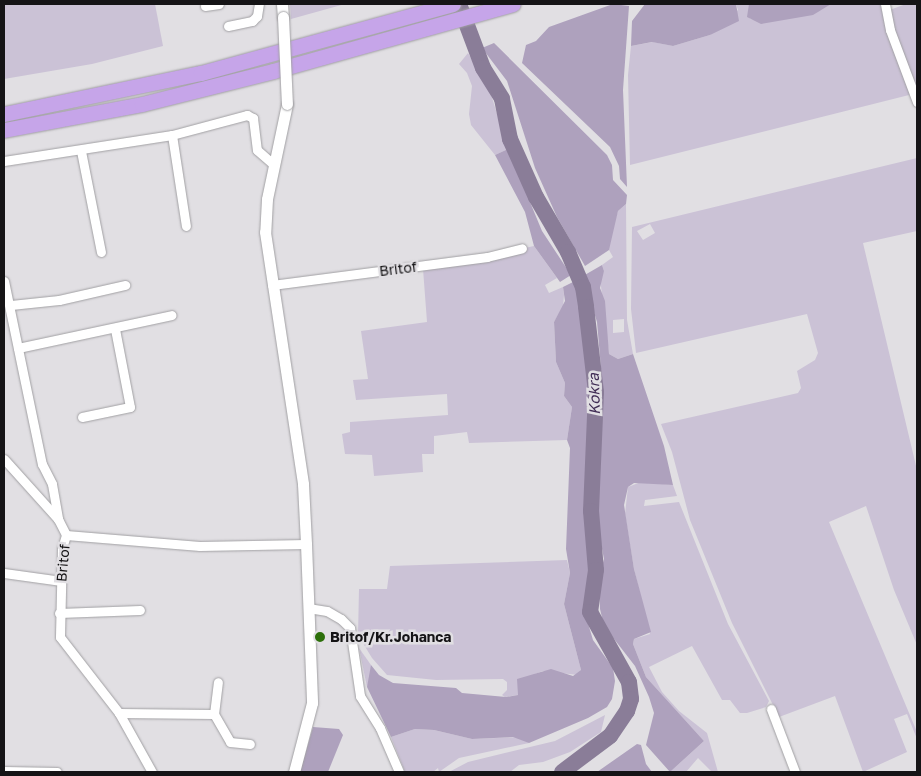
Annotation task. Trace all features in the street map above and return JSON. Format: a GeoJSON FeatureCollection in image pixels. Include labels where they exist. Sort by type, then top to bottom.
{"type":"FeatureCollection","features":[{"type":"Feature","properties":{"kind":"highway"},"geometry":{"type":"LineString","coordinates":[[4,114],[201,74],[453,4]]}},
{"type":"Feature","properties":{"kind":"highway"},"geometry":{"type":"LineString","coordinates":[[4,130],[142,104],[427,30],[513,4]]}},
{"type":"Feature","properties":{"kind":"street"},"geometry":{"type":"LineString","coordinates":[[205,6],[219,4]]}},
{"type":"Feature","properties":{"kind":"street"},"geometry":{"type":"LineString","coordinates":[[228,26],[252,21],[257,16],[259,4]]}},
{"type":"Feature","properties":{"kind":"street"},"geometry":{"type":"LineString","coordinates":[[282,4],[287,104],[266,199],[265,232],[302,476],[306,544],[312,703],[294,772]]}},
{"type":"Feature","properties":{"kind":"street"},"geometry":{"type":"LineString","coordinates":[[885,4],[890,30],[917,102]]}},
{"type":"Feature","properties":{"kind":"street"},"geometry":{"type":"LineString","coordinates":[[4,161],[81,151],[172,135],[247,115],[253,118],[257,150],[274,166]]}},
{"type":"Feature","properties":{"kind":"street"},"geometry":{"type":"LineString","coordinates":[[172,135],[186,226]]}},
{"type":"Feature","properties":{"kind":"street"},"geometry":{"type":"LineString","coordinates":[[81,151],[101,252]]}},
{"type":"Feature","properties":{"kind":"street","name":"Britof"},"geometry":{"type":"LineString","coordinates":[[272,285],[487,257],[522,248]]}},
{"type":"Feature","properties":{"kind":"street"},"geometry":{"type":"LineString","coordinates":[[4,282],[11,305],[40,454],[52,484],[58,519]]}},
{"type":"Feature","properties":{"kind":"street"},"geometry":{"type":"LineString","coordinates":[[11,305],[59,300],[125,285]]}},
{"type":"Feature","properties":{"kind":"street"},"geometry":{"type":"LineString","coordinates":[[18,348],[115,330],[172,315]]}},
{"type":"Feature","properties":{"kind":"street"},"geometry":{"type":"LineString","coordinates":[[82,417],[130,407],[115,330]]}},
{"type":"Feature","properties":{"kind":"street"},"geometry":{"type":"LineString","coordinates":[[4,459],[58,519],[66,535]]}},
{"type":"Feature","properties":{"kind":"street","name":"Britof"},"geometry":{"type":"LineString","coordinates":[[152,772],[119,713],[60,637],[59,613],[62,548],[66,535],[200,546],[306,544]]}},
{"type":"Feature","properties":{"kind":"street"},"geometry":{"type":"LineString","coordinates":[[4,573],[61,581]]}},
{"type":"Feature","properties":{"kind":"street"},"geometry":{"type":"LineString","coordinates":[[308,608],[327,611],[341,619],[350,628],[360,696],[399,772]]}},
{"type":"Feature","properties":{"kind":"street"},"geometry":{"type":"LineString","coordinates":[[59,613],[140,610]]}},
{"type":"Feature","properties":{"kind":"street"},"geometry":{"type":"LineString","coordinates":[[218,682],[214,714],[230,742],[250,744]]}},
{"type":"Feature","properties":{"kind":"street"},"geometry":{"type":"LineString","coordinates":[[771,709],[795,772]]}},
{"type":"Feature","properties":{"kind":"street"},"geometry":{"type":"LineString","coordinates":[[119,713],[214,714]]}},
{"type":"Feature","properties":{"kind":"street"},"geometry":{"type":"LineString","coordinates":[[4,771],[57,772]]}},
{"type":"Feature","properties":{"kind":"shaded area"},"geometry":{"type":"Polygon","coordinates":[[[4,4],[155,4],[163,46],[92,64],[4,79],[4,4]]]}},
{"type":"Feature","properties":{"kind":"shaded area"},"geometry":{"type":"Polygon","coordinates":[[[290,4],[345,4],[291,19],[290,4]]]}},
{"type":"Feature","properties":{"kind":"shaded area"},"geometry":{"type":"Polygon","coordinates":[[[613,4],[629,6],[623,90],[627,187],[620,179],[619,166],[610,147],[522,63],[526,45],[536,41],[549,27],[613,4]]]}},
{"type":"Feature","properties":{"kind":"shaded area"},"geometry":{"type":"Polygon","coordinates":[[[645,4],[736,4],[739,21],[710,35],[673,46],[652,42],[631,46],[632,21],[645,4]]]}},
{"type":"Feature","properties":{"kind":"shaded area"},"geometry":{"type":"Polygon","coordinates":[[[736,4],[749,4],[750,19],[759,20],[818,9],[831,4],[883,4],[913,94],[630,165],[628,75],[631,46],[653,42],[673,46],[710,35],[738,10],[736,4]]]}},
{"type":"Feature","properties":{"kind":"shaded area"},"geometry":{"type":"Polygon","coordinates":[[[749,4],[831,4],[813,15],[761,24],[747,17],[749,4]]]}},
{"type":"Feature","properties":{"kind":"shaded area"},"geometry":{"type":"Polygon","coordinates":[[[906,4],[917,4],[917,95],[887,11],[906,4]]]}},
{"type":"Feature","properties":{"kind":"shaded area"},"geometry":{"type":"Polygon","coordinates":[[[494,43],[607,155],[612,165],[613,180],[627,195],[626,204],[618,211],[609,250],[585,266],[557,217],[535,168],[507,81],[482,48],[494,43]]]}},
{"type":"Feature","properties":{"kind":"shaded area"},"geometry":{"type":"Polygon","coordinates":[[[468,53],[489,88],[508,149],[495,155],[471,125],[469,114],[472,86],[467,73],[459,64],[468,53]]]}},
{"type":"Feature","properties":{"kind":"shaded area"},"geometry":{"type":"Polygon","coordinates":[[[508,149],[542,231],[571,275],[560,282],[534,246],[525,212],[495,155],[508,149]]]}},
{"type":"Feature","properties":{"kind":"shaded area"},"geometry":{"type":"Polygon","coordinates":[[[917,158],[917,231],[863,243],[917,470],[917,645],[894,590],[866,506],[829,522],[917,732],[917,739],[907,714],[894,719],[907,752],[863,772],[835,696],[779,717],[732,623],[690,520],[672,452],[661,424],[798,393],[801,388],[797,371],[815,360],[818,353],[807,314],[636,353],[631,309],[632,227],[917,158]],[[650,224],[637,231],[643,240],[655,233],[650,224]]]}},
{"type":"Feature","properties":{"kind":"shaded area"},"geometry":{"type":"Polygon","coordinates":[[[626,204],[627,320],[633,354],[618,359],[609,354],[600,278],[604,271],[602,265],[613,257],[609,250],[609,239],[618,211],[626,204]],[[624,319],[613,320],[613,333],[624,332],[624,319]]]}},
{"type":"Feature","properties":{"kind":"shaded area"},"geometry":{"type":"Polygon","coordinates":[[[534,246],[557,278],[545,285],[549,293],[563,287],[563,307],[554,322],[556,362],[565,383],[564,396],[572,407],[567,440],[469,443],[467,432],[434,436],[434,454],[422,454],[423,472],[374,476],[372,455],[345,454],[342,434],[350,432],[350,422],[448,415],[447,394],[356,400],[353,380],[368,379],[361,331],[427,322],[423,269],[534,246]]]}},
{"type":"Feature","properties":{"kind":"shaded area"},"geometry":{"type":"Polygon","coordinates":[[[602,265],[604,271],[600,288],[605,301],[609,354],[618,359],[633,354],[664,446],[673,485],[634,483],[628,487],[624,505],[634,569],[651,632],[634,639],[633,644],[646,677],[704,741],[670,772],[646,745],[654,713],[649,697],[635,666],[604,626],[600,609],[599,577],[604,559],[594,507],[600,470],[603,391],[597,322],[583,276],[602,265]]]}},
{"type":"Feature","properties":{"kind":"shaded area"},"geometry":{"type":"Polygon","coordinates":[[[573,282],[579,293],[591,416],[587,620],[593,640],[613,668],[615,681],[612,699],[607,707],[588,718],[529,743],[513,737],[472,739],[434,730],[415,729],[391,737],[367,687],[371,665],[379,675],[393,683],[456,688],[462,693],[506,697],[518,695],[517,679],[551,669],[573,676],[581,670],[564,604],[570,573],[566,549],[570,448],[567,440],[572,407],[564,396],[565,383],[556,362],[554,322],[565,301],[563,287],[573,282]]]}},
{"type":"Feature","properties":{"kind":"shaded area"},"geometry":{"type":"Polygon","coordinates":[[[641,482],[673,485],[677,496],[645,500],[644,506],[679,502],[728,624],[769,701],[766,707],[747,713],[740,713],[730,700],[722,700],[692,646],[649,667],[662,692],[679,711],[707,733],[718,772],[712,772],[698,758],[686,772],[670,772],[704,741],[646,677],[633,644],[634,639],[650,634],[634,569],[625,514],[628,487],[641,482]]]}},
{"type":"Feature","properties":{"kind":"shaded area"},"geometry":{"type":"Polygon","coordinates":[[[567,560],[570,573],[564,604],[581,670],[578,675],[543,671],[535,674],[518,695],[505,697],[502,695],[507,690],[507,682],[503,679],[436,680],[387,675],[372,658],[358,635],[359,589],[387,589],[390,566],[567,560]]]}},
{"type":"Feature","properties":{"kind":"shaded area"},"geometry":{"type":"Polygon","coordinates":[[[359,648],[371,665],[371,680],[367,687],[359,648]]]}},
{"type":"Feature","properties":{"kind":"shaded area"},"geometry":{"type":"Polygon","coordinates":[[[605,715],[601,732],[570,752],[543,762],[519,765],[510,772],[449,772],[468,762],[555,741],[605,715]]]}},
{"type":"Feature","properties":{"kind":"shaded area"},"geometry":{"type":"Polygon","coordinates":[[[313,727],[339,729],[343,735],[328,772],[300,772],[313,727]]]}},
{"type":"Feature","properties":{"kind":"shaded area"},"geometry":{"type":"Polygon","coordinates":[[[415,729],[434,730],[472,739],[519,737],[529,743],[459,758],[439,772],[438,768],[433,772],[405,772],[391,737],[415,729]]]}},
{"type":"Feature","properties":{"kind":"shaded area"},"geometry":{"type":"Polygon","coordinates":[[[637,744],[641,745],[646,764],[652,772],[597,772],[637,744]]]}},
{"type":"Feature","properties":{"kind":"waterway","name":"Kokra"},"geometry":{"type":"LineString","coordinates":[[459,4],[483,68],[502,99],[510,139],[536,197],[568,252],[583,287],[586,307],[596,392],[591,511],[596,570],[590,612],[629,682],[631,699],[627,711],[610,736],[562,772]]}},
{"type":"Feature","properties":{"kind":"place","name":"Britof/Kr.Johanca"},"geometry":{"type":"Point","coordinates":[320,637]}}]}
